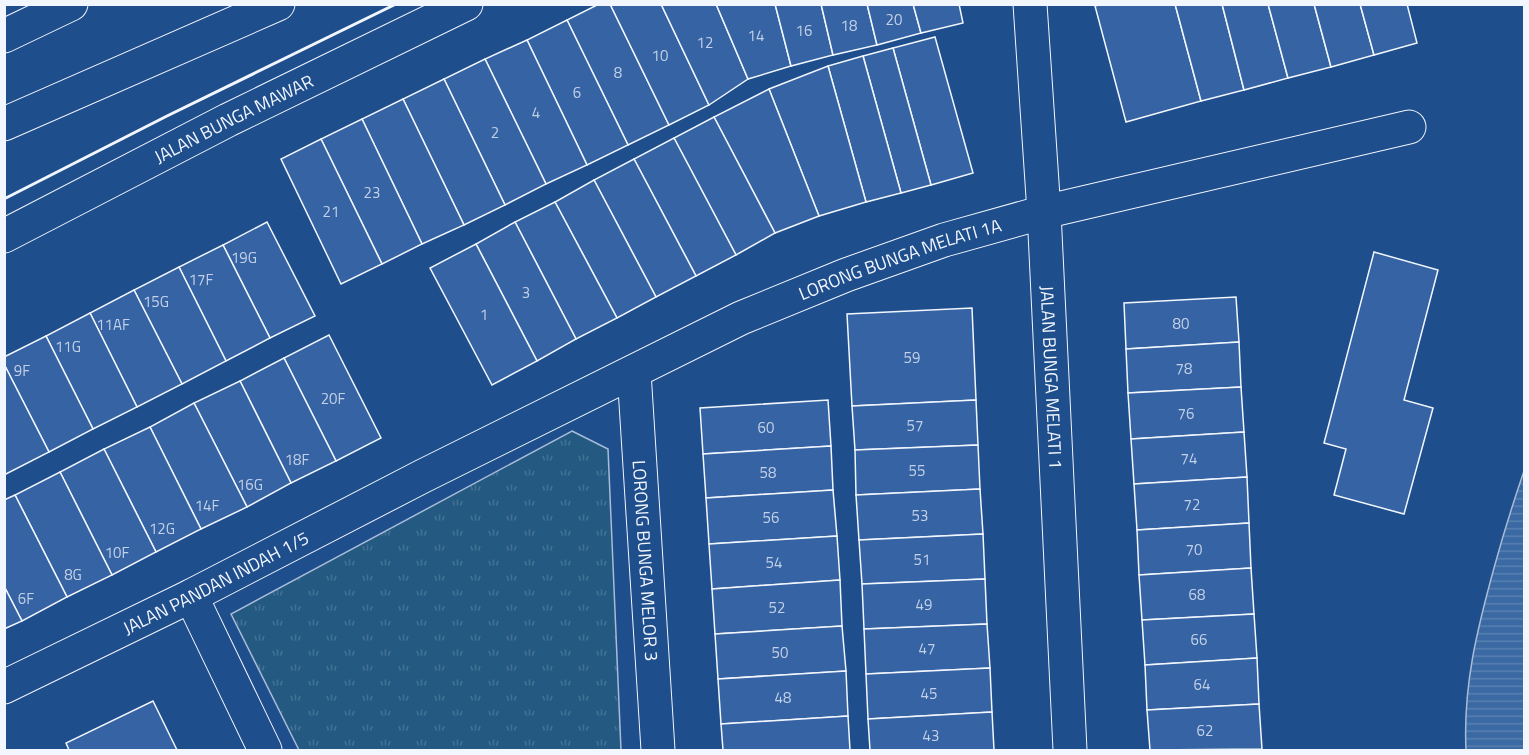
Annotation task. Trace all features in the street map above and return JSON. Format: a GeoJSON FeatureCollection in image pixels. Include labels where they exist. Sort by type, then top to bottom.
{"type":"FeatureCollection","features":[{"type":"Feature","properties":{"kind":"main road"},"geometry":{"type":"LineString","coordinates":[[4,36],[70,4]]}},
{"type":"Feature","properties":{"kind":"main road"},"geometry":{"type":"LineString","coordinates":[[4,124],[278,4]]}},
{"type":"Feature","properties":{"kind":"main road","name":"JALAN BUNGA MAWAR"},"geometry":{"type":"LineString","coordinates":[[4,236],[228,120],[466,4]]}},
{"type":"Feature","properties":{"kind":"main road","name":"JALAN BUNGA MELATI 1"},"geometry":{"type":"LineString","coordinates":[[1030,4],[1044,212],[1070,750]]}},
{"type":"Feature","properties":{"kind":"main road","name":"LORONG BUNGA MELATI 1A"},"geometry":{"type":"LineString","coordinates":[[423,476],[741,318],[846,275],[944,240],[1044,212],[1409,127]]}},
{"type":"Feature","properties":{"kind":"main road","name":"LORONG BUNGA MELOR 3"},"geometry":{"type":"LineString","coordinates":[[634,372],[658,750]]}},
{"type":"Feature","properties":{"kind":"main road","name":"JALAN PANDAN INDAH 1/5"},"geometry":{"type":"LineString","coordinates":[[4,687],[191,596],[423,476]]}},
{"type":"Feature","properties":{"kind":"main road"},"geometry":{"type":"LineString","coordinates":[[191,596],[265,750]]}},
{"type":"Feature","properties":{"kind":"green space"},"geometry":{"type":"Polygon","coordinates":[[[572,431],[608,449],[621,750],[299,750],[231,614],[572,431]]]}},
{"type":"Feature","properties":{"kind":"shaded area"},"geometry":{"type":"Polygon","coordinates":[[[1524,471],[1524,750],[1466,750],[1467,703],[1472,658],[1497,556],[1524,471]]]}},
{"type":"Feature","properties":{"kind":"building"},"geometry":{"type":"Polygon","coordinates":[[[599,4],[610,4],[669,125],[628,145],[567,20],[599,4]]]}},
{"type":"Feature","properties":{"kind":"building"},"geometry":{"type":"Polygon","coordinates":[[[610,4],[661,4],[709,105],[669,125],[610,4]]]}},
{"type":"Feature","properties":{"kind":"building"},"geometry":{"type":"Polygon","coordinates":[[[661,4],[716,4],[748,79],[709,105],[661,4]]]}},
{"type":"Feature","properties":{"kind":"building"},"geometry":{"type":"Polygon","coordinates":[[[716,4],[775,4],[791,66],[748,79],[716,4]]]}},
{"type":"Feature","properties":{"kind":"building"},"geometry":{"type":"Polygon","coordinates":[[[775,4],[821,4],[833,55],[791,66],[775,4]]]}},
{"type":"Feature","properties":{"kind":"building"},"geometry":{"type":"Polygon","coordinates":[[[821,4],[867,4],[877,45],[833,55],[821,4]]]}},
{"type":"Feature","properties":{"kind":"building"},"geometry":{"type":"Polygon","coordinates":[[[867,4],[913,4],[921,33],[877,45],[867,4]]]}},
{"type":"Feature","properties":{"kind":"building"},"geometry":{"type":"Polygon","coordinates":[[[913,4],[959,4],[963,23],[921,33],[913,4]]]}},
{"type":"Feature","properties":{"kind":"building"},"geometry":{"type":"Polygon","coordinates":[[[1102,4],[1175,4],[1201,101],[1126,122],[1095,6],[1102,4]]]}},
{"type":"Feature","properties":{"kind":"building"},"geometry":{"type":"Polygon","coordinates":[[[1175,4],[1222,4],[1244,90],[1201,101],[1175,4]]]}},
{"type":"Feature","properties":{"kind":"building"},"geometry":{"type":"Polygon","coordinates":[[[1222,4],[1268,4],[1288,78],[1244,90],[1222,4]]]}},
{"type":"Feature","properties":{"kind":"building"},"geometry":{"type":"Polygon","coordinates":[[[1268,4],[1314,4],[1331,67],[1288,78],[1268,4]]]}},
{"type":"Feature","properties":{"kind":"building"},"geometry":{"type":"Polygon","coordinates":[[[1314,4],[1360,4],[1374,55],[1331,67],[1314,4]]]}},
{"type":"Feature","properties":{"kind":"building"},"geometry":{"type":"Polygon","coordinates":[[[1360,4],[1407,4],[1417,43],[1374,55],[1360,4]]]}},
{"type":"Feature","properties":{"kind":"building"},"geometry":{"type":"Polygon","coordinates":[[[567,20],[628,145],[587,165],[527,40],[567,20]]]}},
{"type":"Feature","properties":{"kind":"building"},"geometry":{"type":"Polygon","coordinates":[[[935,37],[973,173],[931,185],[893,48],[935,37]]]}},
{"type":"Feature","properties":{"kind":"building"},"geometry":{"type":"Polygon","coordinates":[[[527,40],[587,165],[546,184],[485,59],[527,40]]]}},
{"type":"Feature","properties":{"kind":"building"},"geometry":{"type":"Polygon","coordinates":[[[893,48],[931,185],[901,193],[863,56],[893,48]]]}},
{"type":"Feature","properties":{"kind":"building"},"geometry":{"type":"Polygon","coordinates":[[[863,56],[901,193],[866,202],[828,66],[863,56]]]}},
{"type":"Feature","properties":{"kind":"building"},"geometry":{"type":"Polygon","coordinates":[[[485,59],[546,184],[505,205],[444,79],[485,59]]]}},
{"type":"Feature","properties":{"kind":"building"},"geometry":{"type":"Polygon","coordinates":[[[828,66],[866,202],[819,216],[769,89],[828,66]]]}},
{"type":"Feature","properties":{"kind":"building"},"geometry":{"type":"Polygon","coordinates":[[[444,79],[505,205],[464,225],[403,99],[444,79]]]}},
{"type":"Feature","properties":{"kind":"building"},"geometry":{"type":"Polygon","coordinates":[[[769,89],[819,216],[775,233],[714,117],[769,89]]]}},
{"type":"Feature","properties":{"kind":"building"},"geometry":{"type":"Polygon","coordinates":[[[403,99],[464,225],[422,244],[362,119],[403,99]]]}},
{"type":"Feature","properties":{"kind":"building"},"geometry":{"type":"Polygon","coordinates":[[[714,117],[775,233],[736,255],[674,138],[714,117]]]}},
{"type":"Feature","properties":{"kind":"building"},"geometry":{"type":"Polygon","coordinates":[[[362,119],[422,244],[382,264],[321,139],[362,119]]]}},
{"type":"Feature","properties":{"kind":"building"},"geometry":{"type":"Polygon","coordinates":[[[674,138],[736,255],[696,276],[634,159],[674,138]]]}},
{"type":"Feature","properties":{"kind":"building"},"geometry":{"type":"Polygon","coordinates":[[[321,139],[382,264],[341,284],[281,159],[321,139]]]}},
{"type":"Feature","properties":{"kind":"building"},"geometry":{"type":"Polygon","coordinates":[[[634,159],[696,276],[656,297],[594,180],[634,159]]]}},
{"type":"Feature","properties":{"kind":"building"},"geometry":{"type":"Polygon","coordinates":[[[594,180],[656,297],[617,318],[555,202],[594,180]]]}},
{"type":"Feature","properties":{"kind":"building"},"geometry":{"type":"Polygon","coordinates":[[[555,202],[617,318],[576,339],[515,222],[555,202]]]}},
{"type":"Feature","properties":{"kind":"building"},"geometry":{"type":"Polygon","coordinates":[[[267,222],[315,316],[270,338],[223,245],[267,222]]]}},
{"type":"Feature","properties":{"kind":"building"},"geometry":{"type":"Polygon","coordinates":[[[515,222],[576,339],[537,361],[476,244],[515,222]]]}},
{"type":"Feature","properties":{"kind":"building"},"geometry":{"type":"Polygon","coordinates":[[[476,244],[537,361],[492,385],[430,268],[476,244]]]}},
{"type":"Feature","properties":{"kind":"building"},"geometry":{"type":"Polygon","coordinates":[[[223,245],[270,338],[226,361],[179,267],[223,245]]]}},
{"type":"Feature","properties":{"kind":"building"},"geometry":{"type":"Polygon","coordinates":[[[1374,252],[1438,270],[1404,400],[1433,408],[1404,514],[1334,495],[1346,449],[1324,443],[1374,252]]]}},
{"type":"Feature","properties":{"kind":"building"},"geometry":{"type":"Polygon","coordinates":[[[179,267],[226,361],[182,384],[134,290],[179,267]]]}},
{"type":"Feature","properties":{"kind":"building"},"geometry":{"type":"Polygon","coordinates":[[[134,290],[182,384],[137,407],[90,313],[134,290]]]}},
{"type":"Feature","properties":{"kind":"building"},"geometry":{"type":"Polygon","coordinates":[[[1236,297],[1239,342],[1126,349],[1124,303],[1236,297]]]}},
{"type":"Feature","properties":{"kind":"building"},"geometry":{"type":"Polygon","coordinates":[[[972,308],[976,400],[852,406],[847,314],[972,308]]]}},
{"type":"Feature","properties":{"kind":"building"},"geometry":{"type":"Polygon","coordinates":[[[90,313],[137,407],[93,429],[46,336],[90,313]]]}},
{"type":"Feature","properties":{"kind":"building"},"geometry":{"type":"Polygon","coordinates":[[[329,335],[381,438],[336,461],[284,358],[329,335]]]}},
{"type":"Feature","properties":{"kind":"building"},"geometry":{"type":"Polygon","coordinates":[[[46,336],[93,429],[49,452],[4,364],[4,357],[46,336]]]}},
{"type":"Feature","properties":{"kind":"building"},"geometry":{"type":"Polygon","coordinates":[[[1239,342],[1241,387],[1128,393],[1126,349],[1239,342]]]}},
{"type":"Feature","properties":{"kind":"building"},"geometry":{"type":"Polygon","coordinates":[[[284,358],[336,461],[291,483],[240,381],[284,358]]]}},
{"type":"Feature","properties":{"kind":"building"},"geometry":{"type":"Polygon","coordinates":[[[4,364],[49,452],[4,475],[4,364]]]}},
{"type":"Feature","properties":{"kind":"building"},"geometry":{"type":"Polygon","coordinates":[[[240,381],[291,483],[247,507],[194,403],[240,381]]]}},
{"type":"Feature","properties":{"kind":"building"},"geometry":{"type":"Polygon","coordinates":[[[1241,387],[1244,432],[1131,439],[1128,393],[1241,387]]]}},
{"type":"Feature","properties":{"kind":"building"},"geometry":{"type":"Polygon","coordinates":[[[828,400],[831,446],[703,454],[700,408],[828,400]]]}},
{"type":"Feature","properties":{"kind":"building"},"geometry":{"type":"Polygon","coordinates":[[[976,400],[978,445],[855,450],[852,406],[976,400]]]}},
{"type":"Feature","properties":{"kind":"building"},"geometry":{"type":"Polygon","coordinates":[[[194,403],[247,507],[201,529],[150,427],[194,403]]]}},
{"type":"Feature","properties":{"kind":"building"},"geometry":{"type":"Polygon","coordinates":[[[150,427],[201,529],[156,552],[104,449],[150,427]]]}},
{"type":"Feature","properties":{"kind":"building"},"geometry":{"type":"Polygon","coordinates":[[[1244,432],[1247,477],[1134,484],[1131,439],[1244,432]]]}},
{"type":"Feature","properties":{"kind":"building"},"geometry":{"type":"Polygon","coordinates":[[[978,445],[980,489],[856,495],[855,450],[978,445]]]}},
{"type":"Feature","properties":{"kind":"building"},"geometry":{"type":"Polygon","coordinates":[[[831,446],[833,490],[706,498],[703,454],[831,446]]]}},
{"type":"Feature","properties":{"kind":"building"},"geometry":{"type":"Polygon","coordinates":[[[104,449],[156,552],[112,575],[60,472],[104,449]]]}},
{"type":"Feature","properties":{"kind":"building"},"geometry":{"type":"Polygon","coordinates":[[[60,472],[112,575],[67,597],[15,495],[60,472]]]}},
{"type":"Feature","properties":{"kind":"building"},"geometry":{"type":"Polygon","coordinates":[[[1247,477],[1249,523],[1137,530],[1134,484],[1247,477]]]}},
{"type":"Feature","properties":{"kind":"building"},"geometry":{"type":"Polygon","coordinates":[[[980,489],[983,534],[859,540],[856,495],[980,489]]]}},
{"type":"Feature","properties":{"kind":"building"},"geometry":{"type":"Polygon","coordinates":[[[833,490],[837,536],[709,544],[706,498],[833,490]]]}},
{"type":"Feature","properties":{"kind":"building"},"geometry":{"type":"Polygon","coordinates":[[[15,495],[67,597],[22,621],[4,586],[4,500],[15,495]]]}},
{"type":"Feature","properties":{"kind":"building"},"geometry":{"type":"Polygon","coordinates":[[[1249,523],[1251,568],[1139,575],[1137,530],[1249,523]]]}},
{"type":"Feature","properties":{"kind":"building"},"geometry":{"type":"Polygon","coordinates":[[[983,534],[985,579],[862,584],[859,540],[983,534]]]}},
{"type":"Feature","properties":{"kind":"building"},"geometry":{"type":"Polygon","coordinates":[[[837,536],[840,580],[712,589],[709,544],[837,536]]]}},
{"type":"Feature","properties":{"kind":"building"},"geometry":{"type":"Polygon","coordinates":[[[1251,568],[1254,614],[1142,620],[1139,575],[1251,568]]]}},
{"type":"Feature","properties":{"kind":"building"},"geometry":{"type":"Polygon","coordinates":[[[985,579],[987,624],[864,629],[862,584],[985,579]]]}},
{"type":"Feature","properties":{"kind":"building"},"geometry":{"type":"Polygon","coordinates":[[[840,580],[842,626],[715,634],[712,589],[840,580]]]}},
{"type":"Feature","properties":{"kind":"building"},"geometry":{"type":"Polygon","coordinates":[[[4,586],[22,621],[4,629],[4,586]]]}},
{"type":"Feature","properties":{"kind":"building"},"geometry":{"type":"Polygon","coordinates":[[[1254,614],[1257,658],[1145,665],[1142,620],[1254,614]]]}},
{"type":"Feature","properties":{"kind":"building"},"geometry":{"type":"Polygon","coordinates":[[[987,624],[990,668],[866,674],[864,629],[987,624]]]}},
{"type":"Feature","properties":{"kind":"building"},"geometry":{"type":"Polygon","coordinates":[[[842,626],[846,671],[718,679],[715,634],[842,626]]]}},
{"type":"Feature","properties":{"kind":"building"},"geometry":{"type":"Polygon","coordinates":[[[1257,658],[1259,704],[1147,710],[1145,665],[1257,658]]]}},
{"type":"Feature","properties":{"kind":"building"},"geometry":{"type":"Polygon","coordinates":[[[990,668],[992,712],[868,719],[866,674],[990,668]]]}},
{"type":"Feature","properties":{"kind":"building"},"geometry":{"type":"Polygon","coordinates":[[[846,671],[848,716],[721,724],[718,679],[846,671]]]}},
{"type":"Feature","properties":{"kind":"building"},"geometry":{"type":"Polygon","coordinates":[[[153,701],[177,750],[69,750],[66,743],[153,701]]]}},
{"type":"Feature","properties":{"kind":"building"},"geometry":{"type":"Polygon","coordinates":[[[1259,704],[1262,749],[1150,750],[1147,710],[1259,704]]]}},
{"type":"Feature","properties":{"kind":"building"},"geometry":{"type":"Polygon","coordinates":[[[992,712],[994,750],[870,750],[868,719],[992,712]]]}},
{"type":"Feature","properties":{"kind":"building"},"geometry":{"type":"Polygon","coordinates":[[[848,716],[850,750],[723,750],[721,724],[848,716]]]}},
{"type":"Feature","properties":{"kind":"wall"},"geometry":{"type":"LineString","coordinates":[[4,199],[396,4]]}}]}
